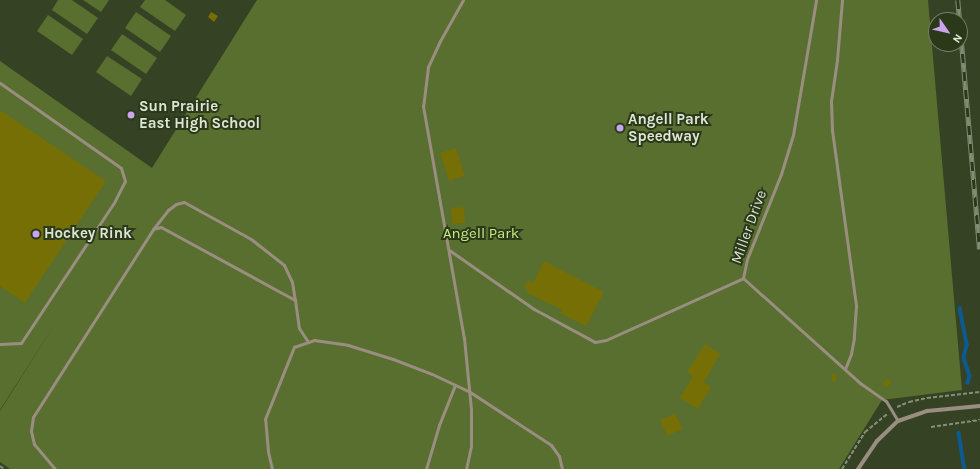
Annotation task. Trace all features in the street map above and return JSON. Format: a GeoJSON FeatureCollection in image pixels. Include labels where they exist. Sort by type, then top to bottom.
{"type":"FeatureCollection","features":[{"type":"Feature","properties":{"kind":"street"},"geometry":{"type":"LineString","coordinates":[[858,469],[877,441],[898,421],[927,411],[980,406]]}},
{"type":"Feature","properties":{"kind":"lane"},"geometry":{"type":"LineString","coordinates":[[463,0],[440,41],[428,67],[423,106],[464,338],[471,409],[471,446],[466,469]]}},
{"type":"Feature","properties":{"kind":"lane","name":"Miller Drive"},"geometry":{"type":"LineString","coordinates":[[816,0],[793,134],[781,174],[747,259],[743,278],[845,369],[886,402],[898,421]]}},
{"type":"Feature","properties":{"kind":"lane"},"geometry":{"type":"LineString","coordinates":[[842,0],[837,60],[831,100],[832,130],[856,306],[854,338],[851,354],[845,369]]}},
{"type":"Feature","properties":{"kind":"lane"},"geometry":{"type":"LineString","coordinates":[[0,83],[122,168],[125,181],[115,201],[20,343],[0,344]]}},
{"type":"Feature","properties":{"kind":"lane"},"geometry":{"type":"LineString","coordinates":[[55,469],[34,444],[31,432],[33,417],[153,229],[168,210],[176,204],[184,202],[251,239],[284,265],[292,282],[299,328],[308,342]]}},
{"type":"Feature","properties":{"kind":"lane"},"geometry":{"type":"LineString","coordinates":[[153,229],[161,227],[295,300]]}},
{"type":"Feature","properties":{"kind":"lane"},"geometry":{"type":"LineString","coordinates":[[449,250],[534,309],[595,342],[606,340],[743,278]]}},
{"type":"Feature","properties":{"kind":"lane"},"geometry":{"type":"LineString","coordinates":[[272,469],[268,451],[265,419],[294,347],[314,340],[348,345],[393,359],[470,392],[551,446],[559,456],[562,469]]}},
{"type":"Feature","properties":{"kind":"lane"},"geometry":{"type":"LineString","coordinates":[[426,469],[439,425],[455,385]]}},
{"type":"Feature","properties":{"kind":"path"},"geometry":{"type":"LineString","coordinates":[[900,406],[927,398],[980,392]]}},
{"type":"Feature","properties":{"kind":"path"},"geometry":{"type":"LineString","coordinates":[[842,469],[866,432],[885,415]]}},
{"type":"Feature","properties":{"kind":"path"},"geometry":{"type":"LineString","coordinates":[[931,427],[980,420]]}},
{"type":"Feature","properties":{"kind":"path"},"geometry":{"type":"LineString","coordinates":[[0,466],[4,469]]}},
{"type":"Feature","properties":{"kind":"green space"},"geometry":{"type":"Polygon","coordinates":[[[58,0],[72,0],[98,18],[87,34],[52,10],[58,0]]]}},
{"type":"Feature","properties":{"kind":"green space"},"geometry":{"type":"Polygon","coordinates":[[[83,0],[109,0],[101,12],[83,0]]]}},
{"type":"Feature","properties":{"kind":"green space"},"geometry":{"type":"Polygon","coordinates":[[[145,0],[165,0],[186,15],[175,31],[140,7],[145,0]]]}},
{"type":"Feature","properties":{"kind":"green space","name":"Angell Park"},"geometry":{"type":"Polygon","coordinates":[[[257,0],[928,0],[928,52],[933,52],[962,390],[882,400],[839,469],[10,469],[0,462],[0,411],[60,316],[0,410],[0,61],[152,168],[257,0]]]}},
{"type":"Feature","properties":{"kind":"green space"},"geometry":{"type":"Polygon","coordinates":[[[136,12],[171,36],[160,52],[125,28],[136,12]]]}},
{"type":"Feature","properties":{"kind":"green space"},"geometry":{"type":"Polygon","coordinates":[[[48,15],[83,39],[72,55],[37,31],[48,15]]]}},
{"type":"Feature","properties":{"kind":"green space"},"geometry":{"type":"Polygon","coordinates":[[[122,34],[157,58],[146,74],[111,50],[122,34]]]}},
{"type":"Feature","properties":{"kind":"green space"},"geometry":{"type":"Polygon","coordinates":[[[107,56],[142,79],[131,96],[96,72],[107,56]]]}},
{"type":"Feature","properties":{"kind":"building"},"geometry":{"type":"Polygon","coordinates":[[[211,12],[218,16],[214,22],[208,17],[211,12]]]}},
{"type":"Feature","properties":{"kind":"building","name":"Hockey Rink"},"geometry":{"type":"Polygon","coordinates":[[[0,110],[106,181],[25,303],[0,286],[0,110]]]}},
{"type":"Feature","properties":{"kind":"building"},"geometry":{"type":"Polygon","coordinates":[[[456,148],[465,176],[451,180],[450,183],[440,153],[456,148]]]}},
{"type":"Feature","properties":{"kind":"building"},"geometry":{"type":"Polygon","coordinates":[[[464,207],[465,223],[452,224],[451,208],[464,207]]]}},
{"type":"Feature","properties":{"kind":"building"},"geometry":{"type":"Polygon","coordinates":[[[544,261],[604,292],[586,326],[560,313],[562,310],[527,293],[528,290],[524,288],[528,280],[533,283],[544,261]]]}},
{"type":"Feature","properties":{"kind":"building"},"geometry":{"type":"Polygon","coordinates":[[[705,344],[720,354],[704,382],[711,387],[698,409],[680,398],[693,376],[687,372],[705,344]]]}},
{"type":"Feature","properties":{"kind":"building"},"geometry":{"type":"Polygon","coordinates":[[[832,374],[836,374],[836,381],[832,382],[832,374]]]}},
{"type":"Feature","properties":{"kind":"building"},"geometry":{"type":"Polygon","coordinates":[[[887,379],[891,382],[887,388],[882,384],[887,379]]]}},
{"type":"Feature","properties":{"kind":"building"},"geometry":{"type":"Polygon","coordinates":[[[675,414],[683,429],[667,436],[660,420],[675,414]]]}},
{"type":"Feature","properties":{"kind":"waterway"},"geometry":{"type":"LineString","coordinates":[[960,308],[967,345],[964,358],[970,376],[968,383]]}},
{"type":"Feature","properties":{"kind":"waterway"},"geometry":{"type":"LineString","coordinates":[[959,433],[965,469]]}},
{"type":"Feature","properties":{"kind":"railway"},"geometry":{"type":"LineString","coordinates":[[958,0],[980,249]]}},
{"type":"Feature","properties":{"kind":"place","name":"Sun Prairie East High School"},"geometry":{"type":"Point","coordinates":[131,115]}},
{"type":"Feature","properties":{"kind":"place","name":"Angell Park Speedway"},"geometry":{"type":"Point","coordinates":[620,128]}},
{"type":"Feature","properties":{"kind":"place","name":"Hockey Rink"},"geometry":{"type":"Point","coordinates":[36,234]}}]}
